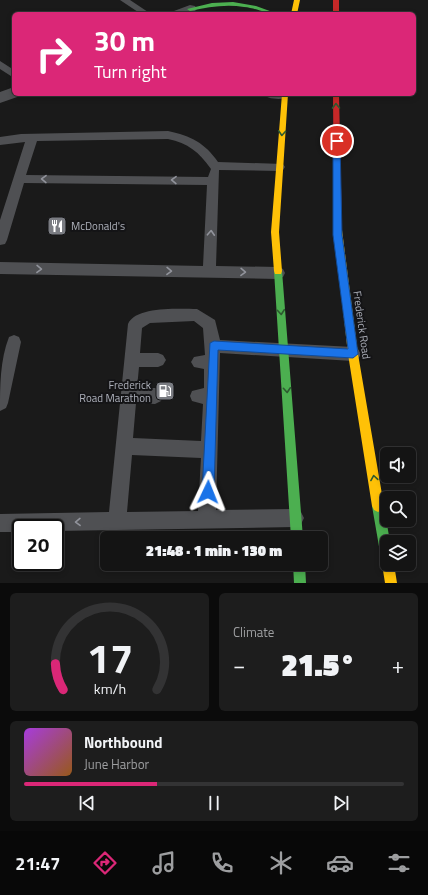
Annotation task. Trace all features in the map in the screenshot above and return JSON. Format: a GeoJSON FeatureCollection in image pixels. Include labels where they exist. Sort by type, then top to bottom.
{"type":"FeatureCollection","features":[{"type":"Feature","properties":{"kind":"main road"},"geometry":{"type":"LineString","coordinates":[[185,11],[204,0]]}},
{"type":"Feature","properties":{"kind":"main road"},"geometry":{"type":"LineString","coordinates":[[294,12],[297,0]]}},
{"type":"Feature","properties":{"kind":"main road"},"geometry":{"type":"LineString","coordinates":[[336,0],[336,12]]}},
{"type":"Feature","properties":{"kind":"main road"},"geometry":{"type":"LineString","coordinates":[[185,11],[212,3],[238,1],[252,2],[271,12]]}},
{"type":"Feature","properties":{"kind":"main road"},"geometry":{"type":"LineString","coordinates":[[284,96],[275,232],[285,351],[296,531]]}},
{"type":"Feature","properties":{"kind":"main road","name":"Frederick Road"},"geometry":{"type":"LineString","coordinates":[[336,96],[338,235],[353,354],[383,535]]}},
{"type":"Feature","properties":{"kind":"main road"},"geometry":{"type":"LineString","coordinates":[[299,571],[300,583]]}},
{"type":"Feature","properties":{"kind":"main road"},"geometry":{"type":"LineString","coordinates":[[389,571],[391,583]]}},
{"type":"Feature","properties":{"kind":"street"},"geometry":{"type":"LineString","coordinates":[[0,98],[12,93]]}},
{"type":"Feature","properties":{"kind":"lane"},"geometry":{"type":"LineString","coordinates":[[124,0],[144,12]]}},
{"type":"Feature","properties":{"kind":"lane"},"geometry":{"type":"LineString","coordinates":[[0,64],[12,73]]}},
{"type":"Feature","properties":{"kind":"lane"},"geometry":{"type":"LineString","coordinates":[[0,141],[32,138],[176,136],[184,137],[196,144],[205,152],[215,166],[209,272]]}},
{"type":"Feature","properties":{"kind":"lane"},"geometry":{"type":"LineString","coordinates":[[0,240],[32,138]]}},
{"type":"Feature","properties":{"kind":"lane"},"geometry":{"type":"LineString","coordinates":[[215,166],[279,167]]}},
{"type":"Feature","properties":{"kind":"lane"},"geometry":{"type":"LineString","coordinates":[[19,179],[213,181]]}},
{"type":"Feature","properties":{"kind":"lane"},"geometry":{"type":"LineString","coordinates":[[0,268],[278,273]]}},
{"type":"Feature","properties":{"kind":"lane"},"geometry":{"type":"LineString","coordinates":[[117,521],[135,324],[148,317],[197,314],[210,325],[214,346],[206,362],[204,396],[209,450],[207,520]]}},
{"type":"Feature","properties":{"kind":"lane"},"geometry":{"type":"LineString","coordinates":[[0,403],[14,342]]}},
{"type":"Feature","properties":{"kind":"lane"},"geometry":{"type":"LineString","coordinates":[[214,346],[353,354]]}},
{"type":"Feature","properties":{"kind":"lane"},"geometry":{"type":"LineString","coordinates":[[132,360],[158,360]]}},
{"type":"Feature","properties":{"kind":"lane"},"geometry":{"type":"LineString","coordinates":[[128,395],[154,396]]}},
{"type":"Feature","properties":{"kind":"lane"},"geometry":{"type":"LineString","coordinates":[[123,446],[209,450]]}},
{"type":"Feature","properties":{"kind":"lane"},"geometry":{"type":"LineString","coordinates":[[0,523],[295,518]]}},
{"type":"Feature","properties":{"kind":"traffic: fast"},"geometry":{"type":"LineString","coordinates":[[190,9],[212,5],[233,4],[254,7],[270,12]]}},
{"type":"Feature","properties":{"kind":"traffic: fast"},"geometry":{"type":"LineString","coordinates":[[278,271],[297,531]]}},
{"type":"Feature","properties":{"kind":"traffic: fast"},"geometry":{"type":"LineString","coordinates":[[378,506],[383,535]]}},
{"type":"Feature","properties":{"kind":"traffic: fast"},"geometry":{"type":"LineString","coordinates":[[299,571],[300,583]]}},
{"type":"Feature","properties":{"kind":"traffic: slow"},"geometry":{"type":"LineString","coordinates":[[294,12],[297,0]]}},
{"type":"Feature","properties":{"kind":"traffic: slow"},"geometry":{"type":"LineString","coordinates":[[278,271],[275,232],[285,96]]}},
{"type":"Feature","properties":{"kind":"traffic: slow"},"geometry":{"type":"LineString","coordinates":[[338,230],[353,354],[378,506]]}},
{"type":"Feature","properties":{"kind":"traffic: slow"},"geometry":{"type":"LineString","coordinates":[[389,571],[391,583]]}},
{"type":"Feature","properties":{"kind":"traffic: jam"},"geometry":{"type":"LineString","coordinates":[[336,0],[336,12]]}},
{"type":"Feature","properties":{"kind":"traffic: jam"},"geometry":{"type":"LineString","coordinates":[[336,96],[338,230]]}},
{"type":"Feature","properties":{"kind":"place","name":"McDonald's"},"geometry":{"type":"Point","coordinates":[57,226]}},
{"type":"Feature","properties":{"kind":"place","name":"Frederick Road Marathon"},"geometry":{"type":"Point","coordinates":[165,391]}},
{"type":"Feature","properties":{"kind":"route"},"geometry":{"type":"LineString","coordinates":[[208,492],[214,346],[353,354],[338,235],[337,141]]}}]}
